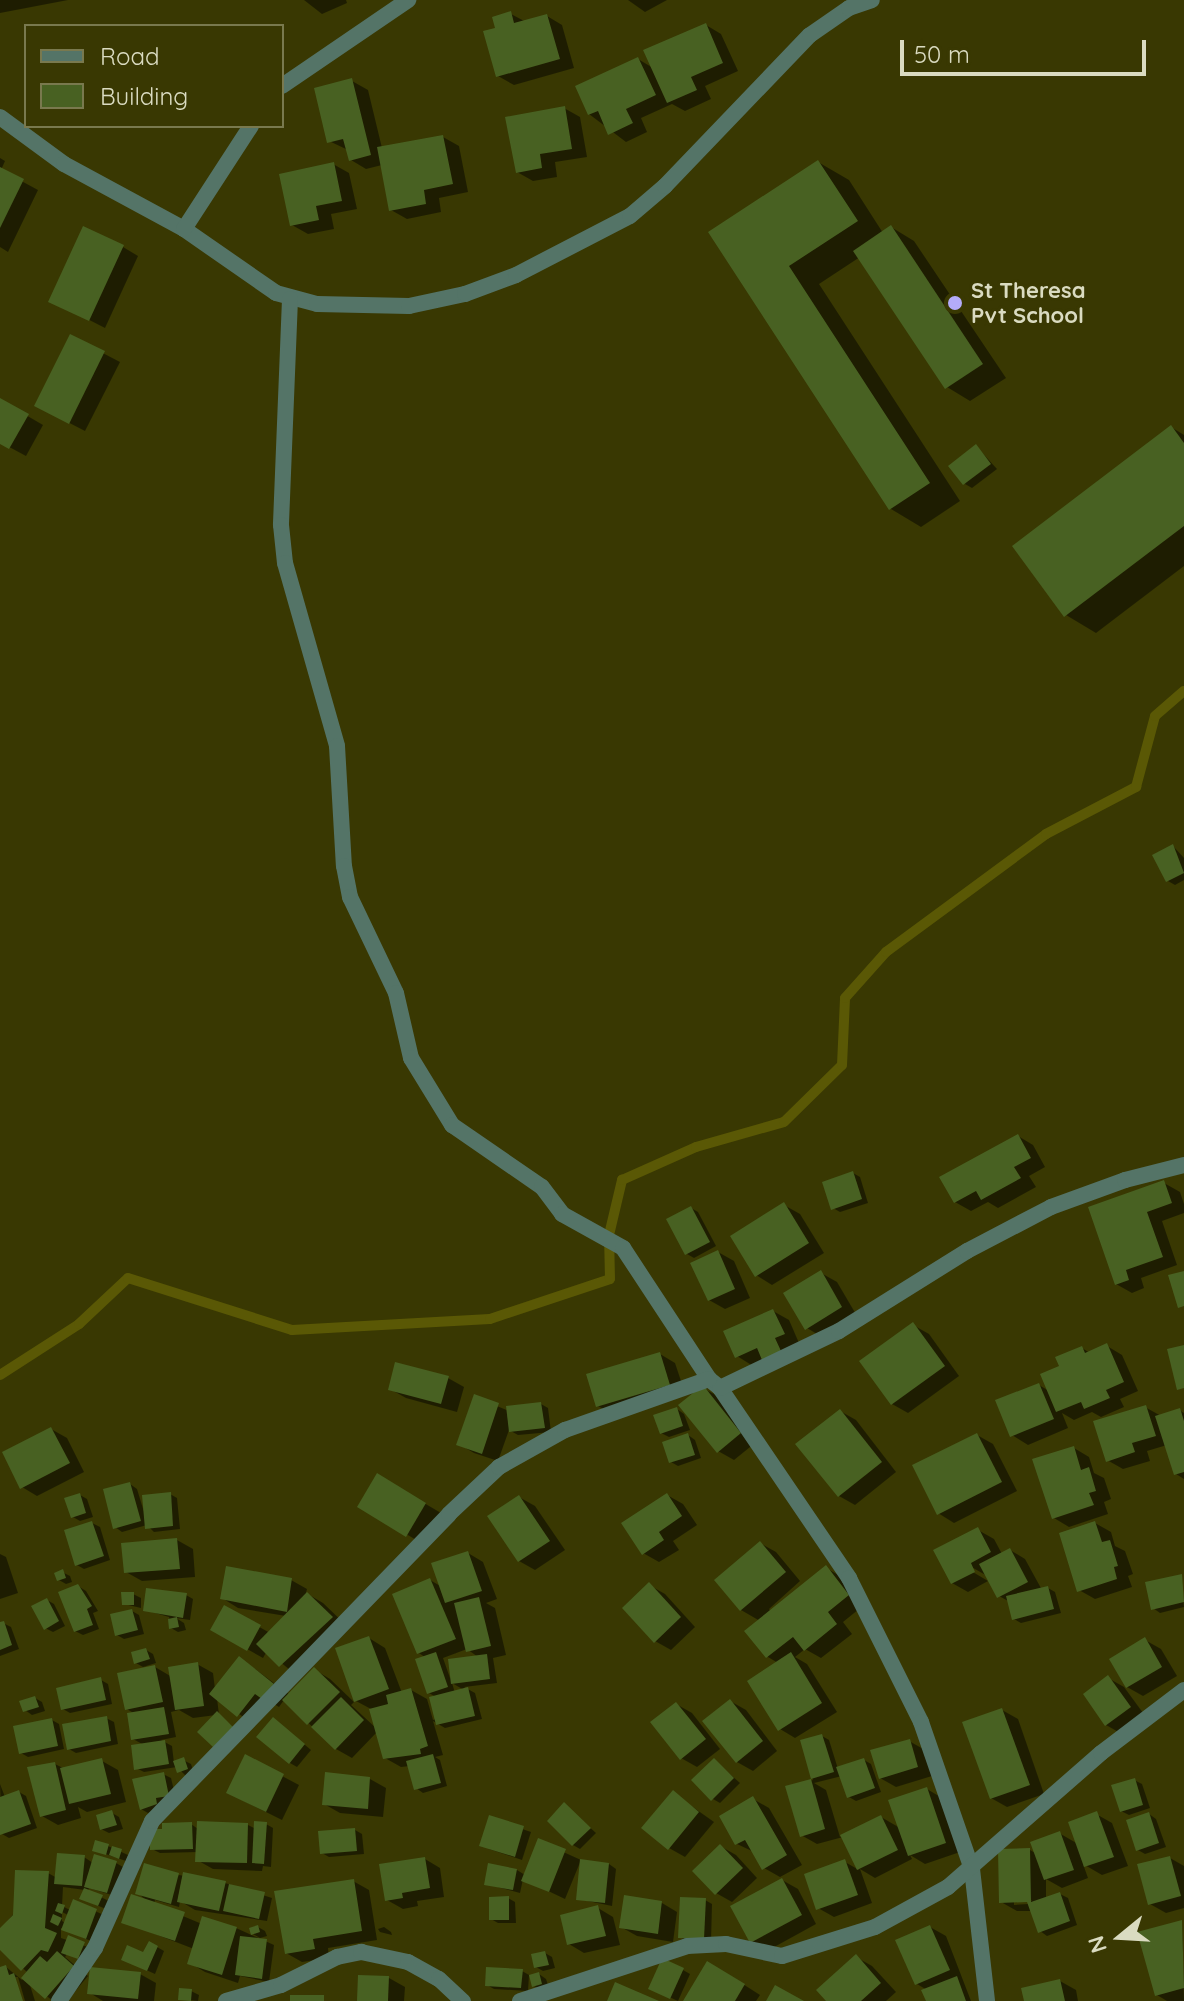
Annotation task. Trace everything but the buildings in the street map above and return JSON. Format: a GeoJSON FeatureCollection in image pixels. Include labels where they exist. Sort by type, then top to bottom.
{"type":"FeatureCollection","features":[{"type":"Feature","properties":{"kind":"street"},"geometry":{"type":"LineString","coordinates":[[284,85],[408,0]]}},
{"type":"Feature","properties":{"kind":"street"},"geometry":{"type":"LineString","coordinates":[[0,117],[64,164],[184,229],[290,299],[317,304],[409,306],[465,294],[542,262],[643,207],[810,35],[849,8],[872,0]]}},
{"type":"Feature","properties":{"kind":"street"},"geometry":{"type":"LineString","coordinates":[[184,229],[250,128]]}},
{"type":"Feature","properties":{"kind":"street"},"geometry":{"type":"LineString","coordinates":[[290,299],[282,544],[337,746],[344,866],[350,897],[396,993],[411,1058],[446,1119],[542,1187],[562,1214],[623,1248],[849,1578],[921,1722],[972,1869],[987,2001]]}},
{"type":"Feature","properties":{"kind":"street"},"geometry":{"type":"LineString","coordinates":[[59,2001],[95,1948],[152,1821],[449,1514],[499,1467],[565,1430],[714,1384],[839,1331],[967,1251],[1051,1207],[1125,1180],[1184,1165]]}},
{"type":"Feature","properties":{"kind":"street"},"geometry":{"type":"LineString","coordinates":[[520,2001],[687,1946],[726,1944],[782,1956],[875,1927],[948,1887],[972,1869],[1020,1821],[1101,1753],[1184,1690]]}},
{"type":"Feature","properties":{"kind":"street"},"geometry":{"type":"LineString","coordinates":[[226,2001],[281,1985],[337,1957],[361,1952],[408,1962],[439,1979],[463,2001]]}},
{"type":"Feature","properties":{"kind":"waterway"},"geometry":{"type":"LineString","coordinates":[[0,1375],[79,1324],[128,1278],[292,1330],[490,1319],[610,1279],[609,1235],[622,1180],[696,1147],[784,1122],[842,1065],[845,998],[886,952],[1046,834],[1136,787],[1155,716],[1184,691]]}},
{"type":"Feature","properties":{"kind":"place","name":"St Theresa Pvt School"},"geometry":{"type":"Point","coordinates":[955,303]}}]}
